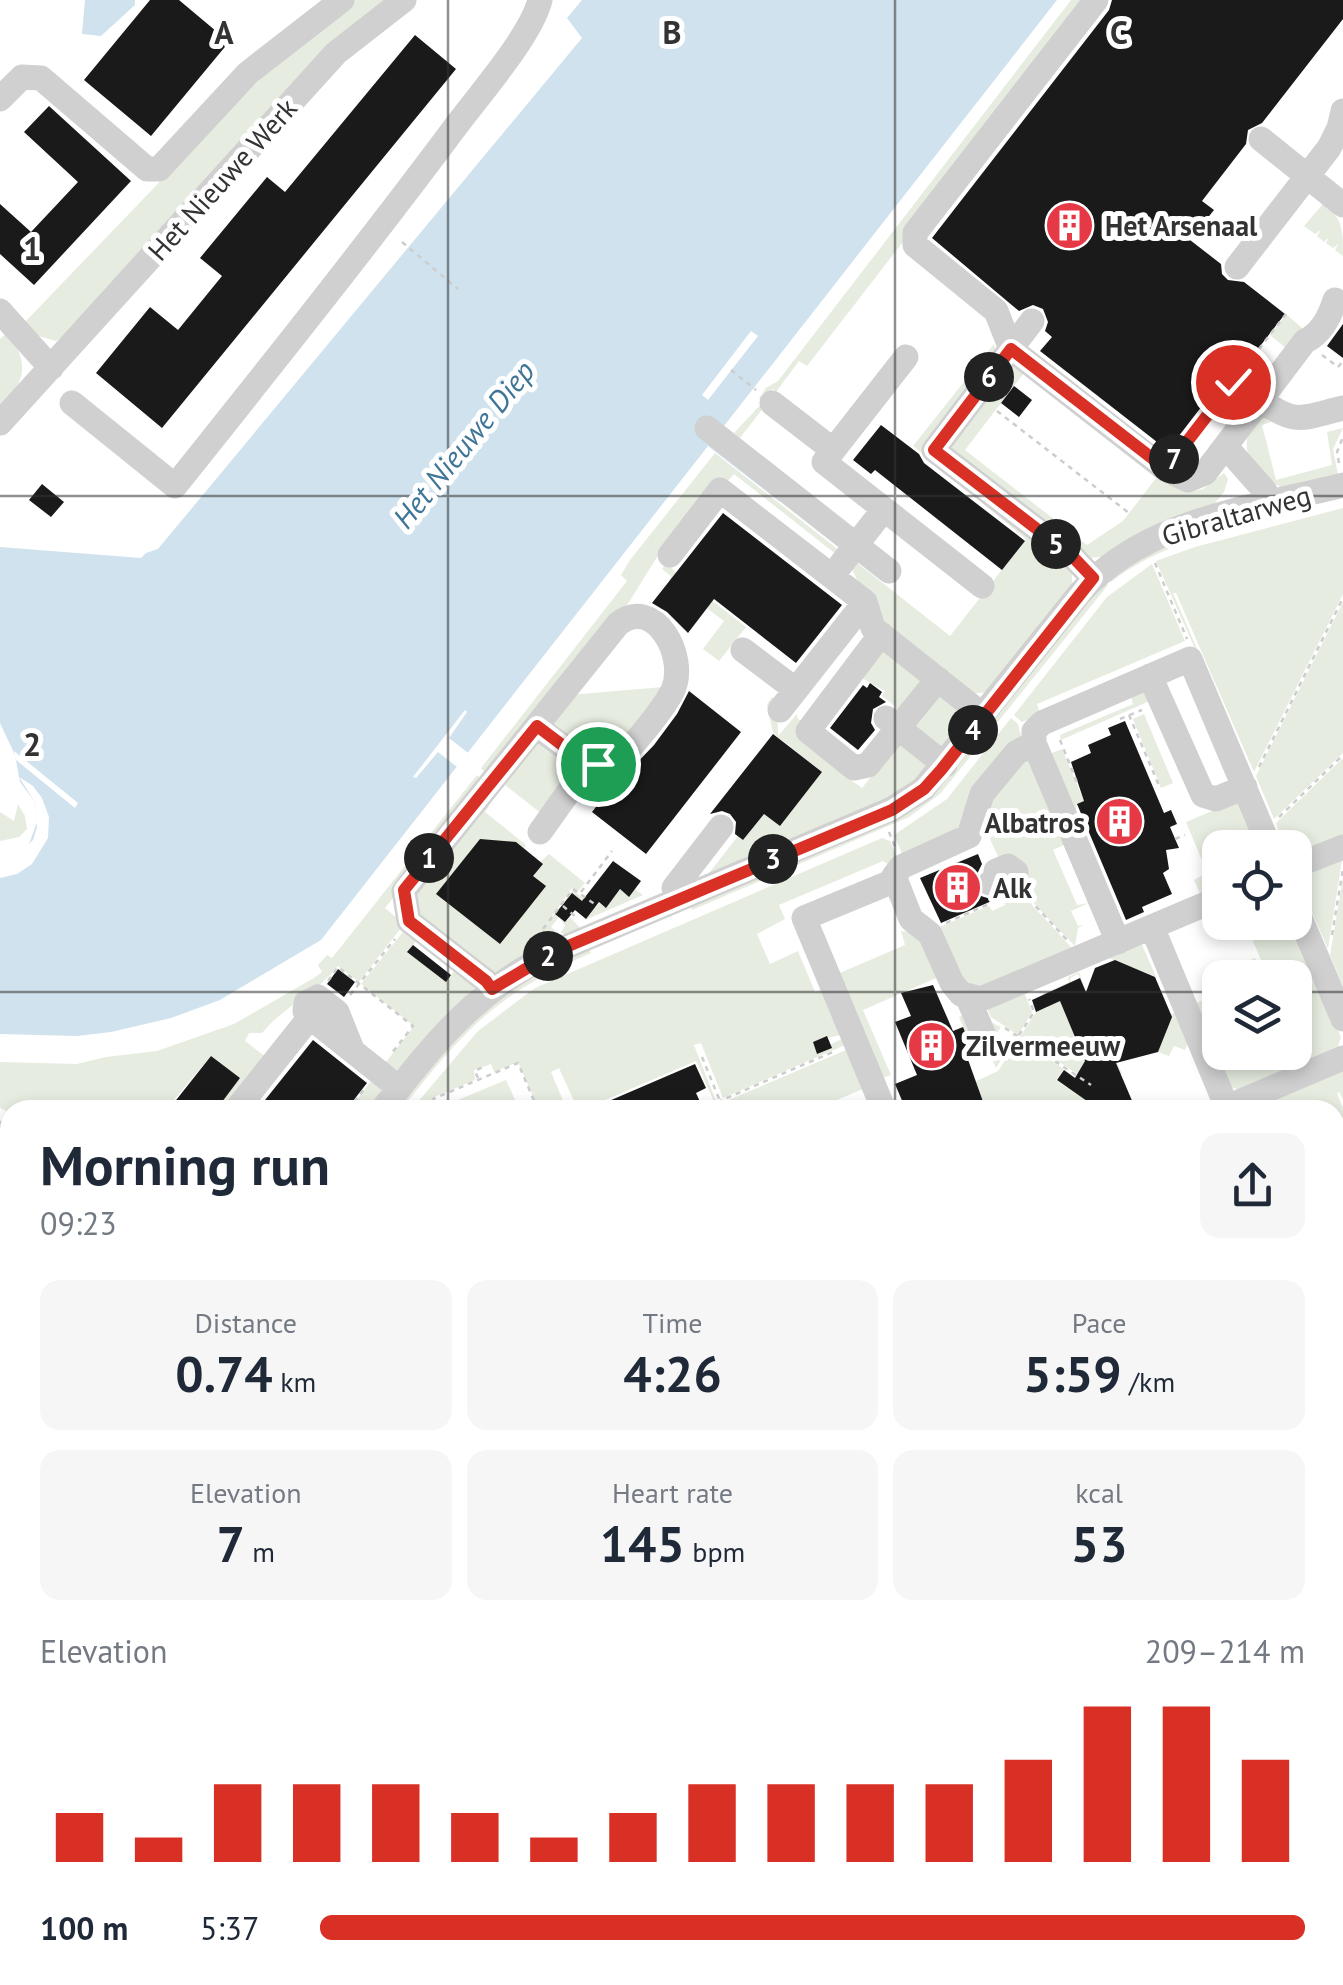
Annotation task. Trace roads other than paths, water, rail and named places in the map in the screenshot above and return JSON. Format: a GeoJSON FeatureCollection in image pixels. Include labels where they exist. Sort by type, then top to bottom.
{"type":"FeatureCollection","features":[{"type":"Feature","properties":{"kind":"street","name":"Het Nieuwe Werk"},"geometry":{"type":"LineString","coordinates":[[0,98],[22,77],[42,78],[147,169],[159,169],[248,74],[342,0]]}},
{"type":"Feature","properties":{"kind":"street","name":"Het Nieuwe Werk"},"geometry":{"type":"LineString","coordinates":[[0,423],[336,54],[404,0]]}},
{"type":"Feature","properties":{"kind":"street"},"geometry":{"type":"LineString","coordinates":[[72,404],[175,486],[350,268],[507,58],[538,10],[540,0]]}},
{"type":"Feature","properties":{"kind":"street"},"geometry":{"type":"LineString","coordinates":[[1096,0],[914,236],[918,249],[996,311],[1021,357],[1165,469],[1180,479],[1194,480],[1232,454]]}},
{"type":"Feature","properties":{"kind":"street"},"geometry":{"type":"LineString","coordinates":[[1237,267],[1335,138],[1343,105]]}},
{"type":"Feature","properties":{"kind":"street"},"geometry":{"type":"LineString","coordinates":[[1261,139],[1343,205]]}},
{"type":"Feature","properties":{"kind":"street"},"geometry":{"type":"LineString","coordinates":[[1237,512],[1232,497],[1232,454],[1260,400],[1305,342],[1306,329],[1339,294]]}},
{"type":"Feature","properties":{"kind":"street"},"geometry":{"type":"LineString","coordinates":[[0,312],[50,368]]}},
{"type":"Feature","properties":{"kind":"street"},"geometry":{"type":"LineString","coordinates":[[1032,321],[1021,357],[934,450],[1072,556],[1093,578]]}},
{"type":"Feature","properties":{"kind":"street"},"geometry":{"type":"LineString","coordinates":[[906,358],[824,462],[982,586]]}},
{"type":"Feature","properties":{"kind":"street"},"geometry":{"type":"LineString","coordinates":[[768,400],[833,450]]}},
{"type":"Feature","properties":{"kind":"street"},"geometry":{"type":"LineString","coordinates":[[1260,400],[1284,417],[1294,418],[1343,408]]}},
{"type":"Feature","properties":{"kind":"street"},"geometry":{"type":"LineString","coordinates":[[706,428],[889,571]]}},
{"type":"Feature","properties":{"kind":"street"},"geometry":{"type":"LineString","coordinates":[[1232,454],[1265,490],[1269,504]]}},
{"type":"Feature","properties":{"kind":"street","name":"Gibraltarweg"},"geometry":{"type":"LineString","coordinates":[[390,1100],[449,1027],[492,989],[554,952],[892,810],[924,789],[1093,578],[1119,557],[1156,536],[1269,504],[1342,476]]}},
{"type":"Feature","properties":{"kind":"street"},"geometry":{"type":"LineString","coordinates":[[670,556],[720,490],[865,602],[872,628],[984,716]]}},
{"type":"Feature","properties":{"kind":"street"},"geometry":{"type":"LineString","coordinates":[[832,576],[884,510]]}},
{"type":"Feature","properties":{"kind":"street"},"geometry":{"type":"LineString","coordinates":[[743,650],[788,700],[865,602]]}},
{"type":"Feature","properties":{"kind":"street"},"geometry":{"type":"LineString","coordinates":[[492,989],[409,921],[404,890],[618,624],[634,616],[648,619],[666,634],[675,650],[677,670],[672,691],[619,757],[590,766],[540,832]]}},
{"type":"Feature","properties":{"kind":"street"},"geometry":{"type":"LineString","coordinates":[[880,634],[808,730],[854,768],[868,765],[892,723],[938,679]]}},
{"type":"Feature","properties":{"kind":"street"},"geometry":{"type":"LineString","coordinates":[[1221,1100],[1185,1008],[1129,930],[1033,735],[1050,718],[1190,659],[1263,830]]}},
{"type":"Feature","properties":{"kind":"street"},"geometry":{"type":"LineString","coordinates":[[1150,676],[1200,799],[1221,798],[1245,787]]}},
{"type":"Feature","properties":{"kind":"street"},"geometry":{"type":"LineString","coordinates":[[892,723],[945,765]]}},
{"type":"Feature","properties":{"kind":"street"},"geometry":{"type":"LineString","coordinates":[[537,726],[590,766]]}},
{"type":"Feature","properties":{"kind":"street"},"geometry":{"type":"LineString","coordinates":[[1000,1042],[968,998],[952,984],[926,931],[911,919],[894,876],[901,867],[963,840],[974,825],[982,794],[1016,753],[1034,743]]}},
{"type":"Feature","properties":{"kind":"street"},"geometry":{"type":"LineString","coordinates":[[974,825],[983,835],[1000,883]]}},
{"type":"Feature","properties":{"kind":"street"},"geometry":{"type":"LineString","coordinates":[[674,888],[720,827]]}},
{"type":"Feature","properties":{"kind":"street"},"geometry":{"type":"LineString","coordinates":[[1312,859],[1343,846]]}},
{"type":"Feature","properties":{"kind":"street"},"geometry":{"type":"LineString","coordinates":[[884,1100],[883,1081],[856,1042],[804,918],[896,880]]}},
{"type":"Feature","properties":{"kind":"street"},"geometry":{"type":"LineString","coordinates":[[968,998],[980,999],[1078,958],[1129,930],[1202,905]]}},
{"type":"Feature","properties":{"kind":"street"},"geometry":{"type":"LineString","coordinates":[[1310,940],[1343,1019]]}},
{"type":"Feature","properties":{"kind":"street"},"geometry":{"type":"LineString","coordinates":[[244,1100],[310,1017],[399,1088]]}},
{"type":"Feature","properties":{"kind":"street"},"geometry":{"type":"LineString","coordinates":[[1246,1100],[1343,1058]]}},
{"type":"Feature","properties":{"kind":"water"},"geometry":{"type":"Polygon","coordinates":[[[85,0],[135,0],[135,5],[101,36],[82,34],[85,0]]]}},
{"type":"Feature","properties":{"kind":"water","name":"Het Nieuwe Diep"},"geometry":{"type":"Polygon","coordinates":[[[582,0],[1057,0],[724,426],[795,483],[780,502],[708,446],[321,940],[220,1000],[171,1018],[77,1036],[0,1034],[0,858],[17,855],[28,847],[37,822],[35,802],[20,782],[15,755],[0,723],[0,547],[141,558],[158,549],[582,38],[567,18],[582,0]]]}},
{"type":"Feature","properties":{"kind":"place","name":"Het Arsenaal"},"geometry":{"type":"Point","coordinates":[1070,225]}},
{"type":"Feature","properties":{"kind":"place","name":"Albatros"},"geometry":{"type":"Point","coordinates":[1120,822]}},
{"type":"Feature","properties":{"kind":"place","name":"Alk"},"geometry":{"type":"Point","coordinates":[958,887]}},
{"type":"Feature","properties":{"kind":"place","name":"Zilvermeeuw"},"geometry":{"type":"Point","coordinates":[931,1045]}}]}
